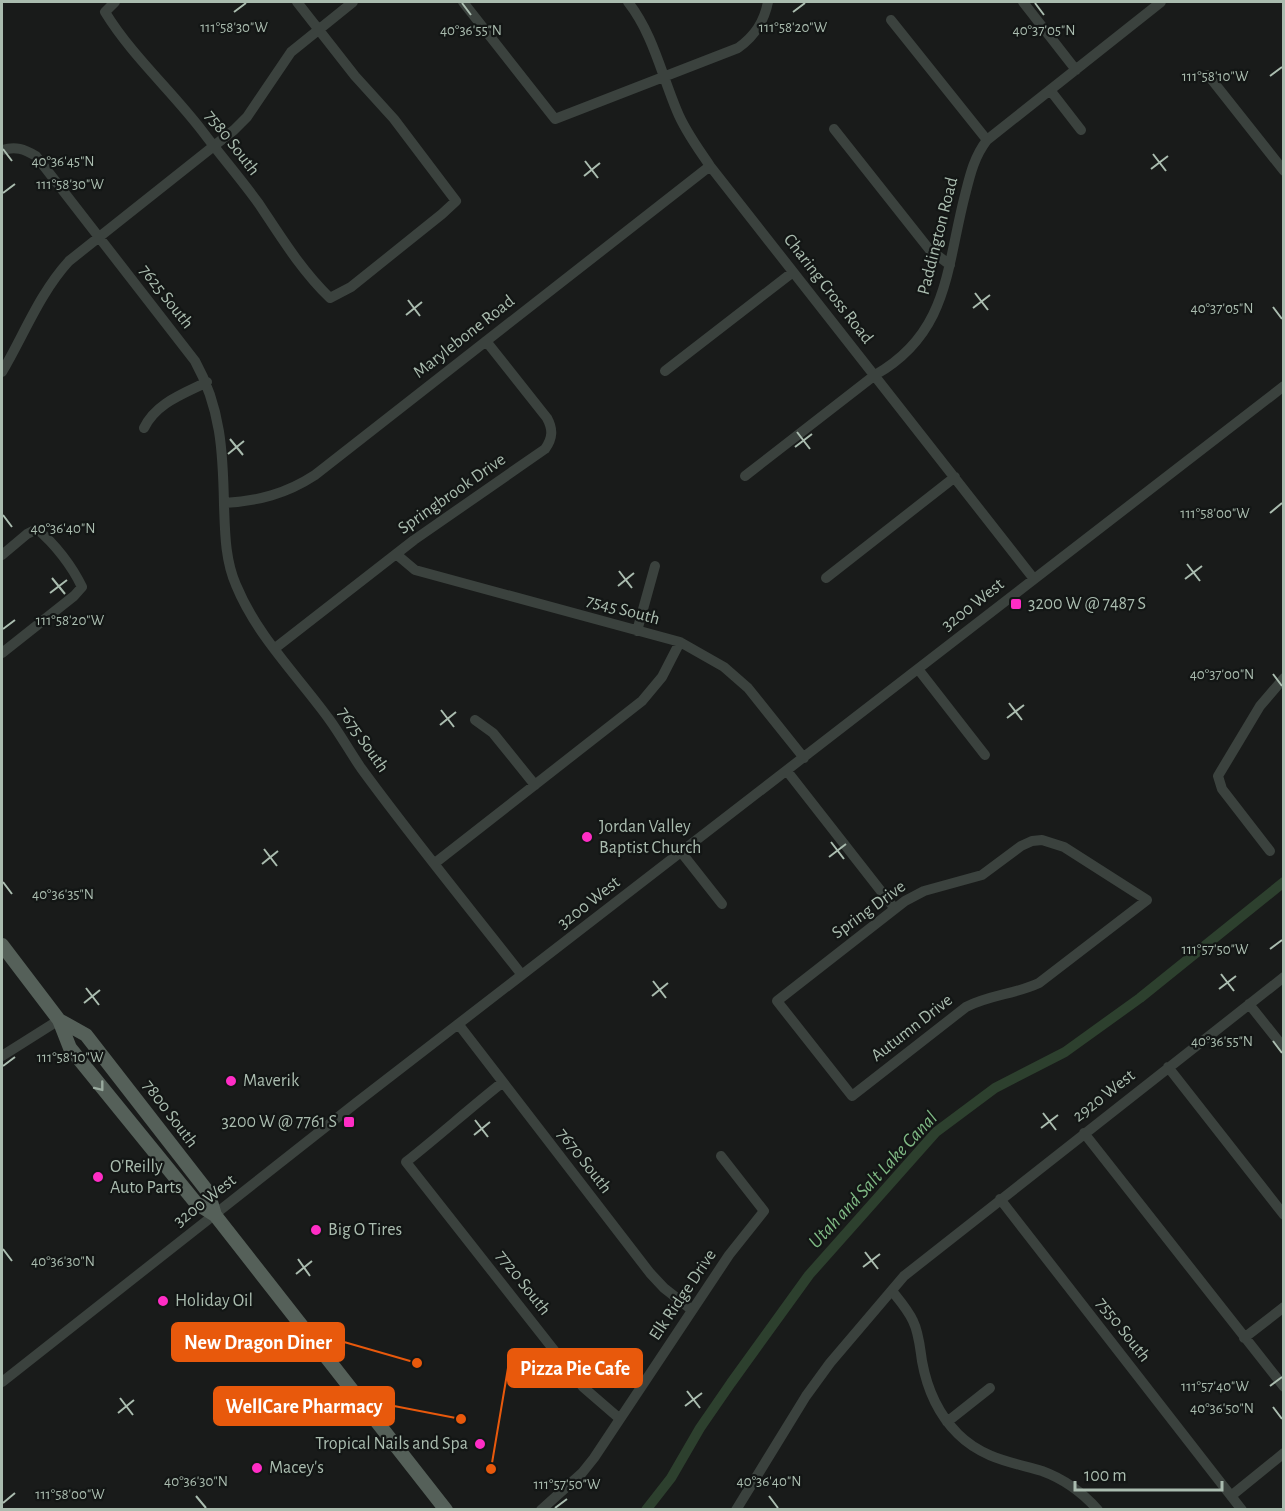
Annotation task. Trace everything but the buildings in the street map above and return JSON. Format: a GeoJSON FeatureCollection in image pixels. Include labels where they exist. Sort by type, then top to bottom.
{"type":"FeatureCollection","features":[{"type":"Feature","properties":{"kind":"main road","name":"7800 South"},"geometry":{"type":"LineString","coordinates":[[2,945],[59,1020],[70,1048],[101,1088],[196,1203],[215,1215],[446,1509]]}},
{"type":"Feature","properties":{"kind":"main road","name":"7800 South"},"geometry":{"type":"LineString","coordinates":[[59,1020],[86,1035],[115,1071],[208,1192],[215,1215]]}},
{"type":"Feature","properties":{"kind":"street","name":"7580 South"},"geometry":{"type":"LineString","coordinates":[[115,2],[105,12],[115,30],[178,101],[257,202],[299,264],[330,298],[351,287],[456,201],[394,119],[318,29]]}},
{"type":"Feature","properties":{"kind":"street"},"geometry":{"type":"LineString","coordinates":[[297,2],[318,29]]}},
{"type":"Feature","properties":{"kind":"street"},"geometry":{"type":"LineString","coordinates":[[2,372],[36,306],[55,277],[69,261],[247,117],[286,59],[318,29],[354,2]]}},
{"type":"Feature","properties":{"kind":"street"},"geometry":{"type":"LineString","coordinates":[[463,2],[555,119],[738,48],[748,41],[760,26],[768,2]]}},
{"type":"Feature","properties":{"kind":"street","name":"Charing Cross Road"},"geometry":{"type":"LineString","coordinates":[[628,2],[645,26],[688,134],[710,166],[1034,579]]}},
{"type":"Feature","properties":{"kind":"street"},"geometry":{"type":"LineString","coordinates":[[1023,2],[1076,70]]}},
{"type":"Feature","properties":{"kind":"street","name":"Paddington Road"},"geometry":{"type":"LineString","coordinates":[[745,476],[875,375],[889,367],[904,354],[929,324],[939,306],[973,163],[987,140],[1161,2]]}},
{"type":"Feature","properties":{"kind":"street"},"geometry":{"type":"LineString","coordinates":[[891,20],[987,140]]}},
{"type":"Feature","properties":{"kind":"street"},"geometry":{"type":"LineString","coordinates":[[1208,75],[1284,171]]}},
{"type":"Feature","properties":{"kind":"street"},"geometry":{"type":"LineString","coordinates":[[1050,90],[1081,130]]}},
{"type":"Feature","properties":{"kind":"street"},"geometry":{"type":"LineString","coordinates":[[834,129],[928,249],[950,265]]}},
{"type":"Feature","properties":{"kind":"street","name":"7625 South"},"geometry":{"type":"LineString","coordinates":[[2,150],[14,147],[24,149],[36,156],[189,353],[207,382],[215,406],[220,439],[224,502]]}},
{"type":"Feature","properties":{"kind":"street","name":"Marylebone Road"},"geometry":{"type":"LineString","coordinates":[[224,502],[261,499],[282,493],[328,465],[710,166]]}},
{"type":"Feature","properties":{"kind":"street"},"geometry":{"type":"LineString","coordinates":[[665,371],[793,272]]}},
{"type":"Feature","properties":{"kind":"street","name":"Springbrook Drive"},"geometry":{"type":"LineString","coordinates":[[274,649],[396,554],[549,444],[552,428],[547,418],[486,341]]}},
{"type":"Feature","properties":{"kind":"street"},"geometry":{"type":"LineString","coordinates":[[144,428],[149,417],[160,406],[207,382]]}},
{"type":"Feature","properties":{"kind":"street","name":"3200 West"},"geometry":{"type":"LineString","coordinates":[[2,1382],[522,975],[1284,386]]}},
{"type":"Feature","properties":{"kind":"street"},"geometry":{"type":"LineString","coordinates":[[826,578],[955,477]]}},
{"type":"Feature","properties":{"kind":"street","name":"7675 South"},"geometry":{"type":"LineString","coordinates":[[224,502],[228,556],[234,582],[249,613],[361,767],[522,975]]}},
{"type":"Feature","properties":{"kind":"street"},"geometry":{"type":"LineString","coordinates":[[2,555],[27,534],[37,530],[47,537],[76,575],[82,587],[74,596],[2,653]]}},
{"type":"Feature","properties":{"kind":"street","name":"7545 South"},"geometry":{"type":"LineString","coordinates":[[396,554],[415,570],[680,642],[723,667],[748,688],[804,758]]}},
{"type":"Feature","properties":{"kind":"street"},"geometry":{"type":"LineString","coordinates":[[637,631],[655,566]]}},
{"type":"Feature","properties":{"kind":"street"},"geometry":{"type":"LineString","coordinates":[[435,863],[642,701],[663,677],[680,642]]}},
{"type":"Feature","properties":{"kind":"street"},"geometry":{"type":"LineString","coordinates":[[918,669],[985,755]]}},
{"type":"Feature","properties":{"kind":"street"},"geometry":{"type":"LineString","coordinates":[[1270,851],[1219,783],[1218,776],[1260,706],[1284,678]]}},
{"type":"Feature","properties":{"kind":"street"},"geometry":{"type":"LineString","coordinates":[[475,720],[494,733],[535,785]]}},
{"type":"Feature","properties":{"kind":"street"},"geometry":{"type":"LineString","coordinates":[[787,771],[895,909]]}},
{"type":"Feature","properties":{"kind":"street","name":"Spring Drive"},"geometry":{"type":"LineString","coordinates":[[777,1001],[905,901],[924,891],[982,875],[1021,846],[1032,841],[1042,840],[1064,847],[1147,900]]}},
{"type":"Feature","properties":{"kind":"street"},"geometry":{"type":"LineString","coordinates":[[681,852],[722,904]]}},
{"type":"Feature","properties":{"kind":"street","name":"Autumn Drive"},"geometry":{"type":"LineString","coordinates":[[777,1001],[852,1096],[966,1007],[978,1001],[1039,983],[1147,900]]}},
{"type":"Feature","properties":{"kind":"street","name":"2920 West"},"geometry":{"type":"LineString","coordinates":[[736,1509],[806,1396],[830,1363],[904,1276],[1284,977]]}},
{"type":"Feature","properties":{"kind":"street"},"geometry":{"type":"LineString","coordinates":[[1249,1004],[1284,1048]]}},
{"type":"Feature","properties":{"kind":"street"},"geometry":{"type":"LineString","coordinates":[[2,1056],[59,1020]]}},
{"type":"Feature","properties":{"kind":"street","name":"7670 South"},"geometry":{"type":"LineString","coordinates":[[459,1025],[650,1273],[664,1288],[692,1310]]}},
{"type":"Feature","properties":{"kind":"street"},"geometry":{"type":"LineString","coordinates":[[1168,1067],[1284,1215]]}},
{"type":"Feature","properties":{"kind":"street","name":"7720 South"},"geometry":{"type":"LineString","coordinates":[[502,1082],[406,1162],[583,1388],[620,1419]]}},
{"type":"Feature","properties":{"kind":"street"},"geometry":{"type":"LineString","coordinates":[[1083,1133],[1284,1387]]}},
{"type":"Feature","properties":{"kind":"street","name":"Elk Ridge Drive"},"geometry":{"type":"LineString","coordinates":[[541,1509],[582,1473],[729,1255],[764,1211],[721,1156]]}},
{"type":"Feature","properties":{"kind":"street","name":"7550 South"},"geometry":{"type":"LineString","coordinates":[[1000,1199],[1242,1509]]}},
{"type":"Feature","properties":{"kind":"street"},"geometry":{"type":"LineString","coordinates":[[892,1291],[914,1322],[920,1342],[926,1382],[934,1402],[947,1422],[974,1448],[992,1458],[1042,1471],[1066,1482],[1098,1509]]}},
{"type":"Feature","properties":{"kind":"street"},"geometry":{"type":"LineString","coordinates":[[1244,1338],[1284,1307]]}},
{"type":"Feature","properties":{"kind":"street"},"geometry":{"type":"LineString","coordinates":[[947,1422],[990,1388]]}},
{"type":"Feature","properties":{"kind":"street"},"geometry":{"type":"LineString","coordinates":[[1231,1496],[1284,1453]]}},
{"type":"Feature","properties":{"kind":"waterway","name":"Utah and Salt Lake Canal"},"geometry":{"type":"LineString","coordinates":[[646,1510],[671,1478],[700,1428],[731,1383],[809,1275],[936,1132],[995,1088],[1065,1052],[1140,998],[1284,882]]}},
{"type":"Feature","properties":{"kind":"place","name":"3200 W @ 7487 S"},"geometry":{"type":"Point","coordinates":[1016,604]}},
{"type":"Feature","properties":{"kind":"place","name":"Jordan Valley Baptist Church"},"geometry":{"type":"Point","coordinates":[587,837]}},
{"type":"Feature","properties":{"kind":"place","name":"Maverik"},"geometry":{"type":"Point","coordinates":[231,1081]}},
{"type":"Feature","properties":{"kind":"place","name":"3200 W @ 7761 S"},"geometry":{"type":"Point","coordinates":[349,1122]}},
{"type":"Feature","properties":{"kind":"place","name":"O'Reilly Auto Parts"},"geometry":{"type":"Point","coordinates":[98,1177]}},
{"type":"Feature","properties":{"kind":"place","name":"Big O Tires"},"geometry":{"type":"Point","coordinates":[316,1230]}},
{"type":"Feature","properties":{"kind":"place","name":"Holiday Oil"},"geometry":{"type":"Point","coordinates":[163,1301]}},
{"type":"Feature","properties":{"kind":"place","name":"New Dragon Diner"},"geometry":{"type":"Point","coordinates":[417,1363]}},
{"type":"Feature","properties":{"kind":"place","name":"WellCare Pharmacy"},"geometry":{"type":"Point","coordinates":[461,1419]}},
{"type":"Feature","properties":{"kind":"place","name":"Tropical Nails and Spa"},"geometry":{"type":"Point","coordinates":[480,1444]}},
{"type":"Feature","properties":{"kind":"place","name":"Macey's"},"geometry":{"type":"Point","coordinates":[257,1468]}},
{"type":"Feature","properties":{"kind":"place","name":"Pizza Pie Cafe"},"geometry":{"type":"Point","coordinates":[491,1469]}}]}
